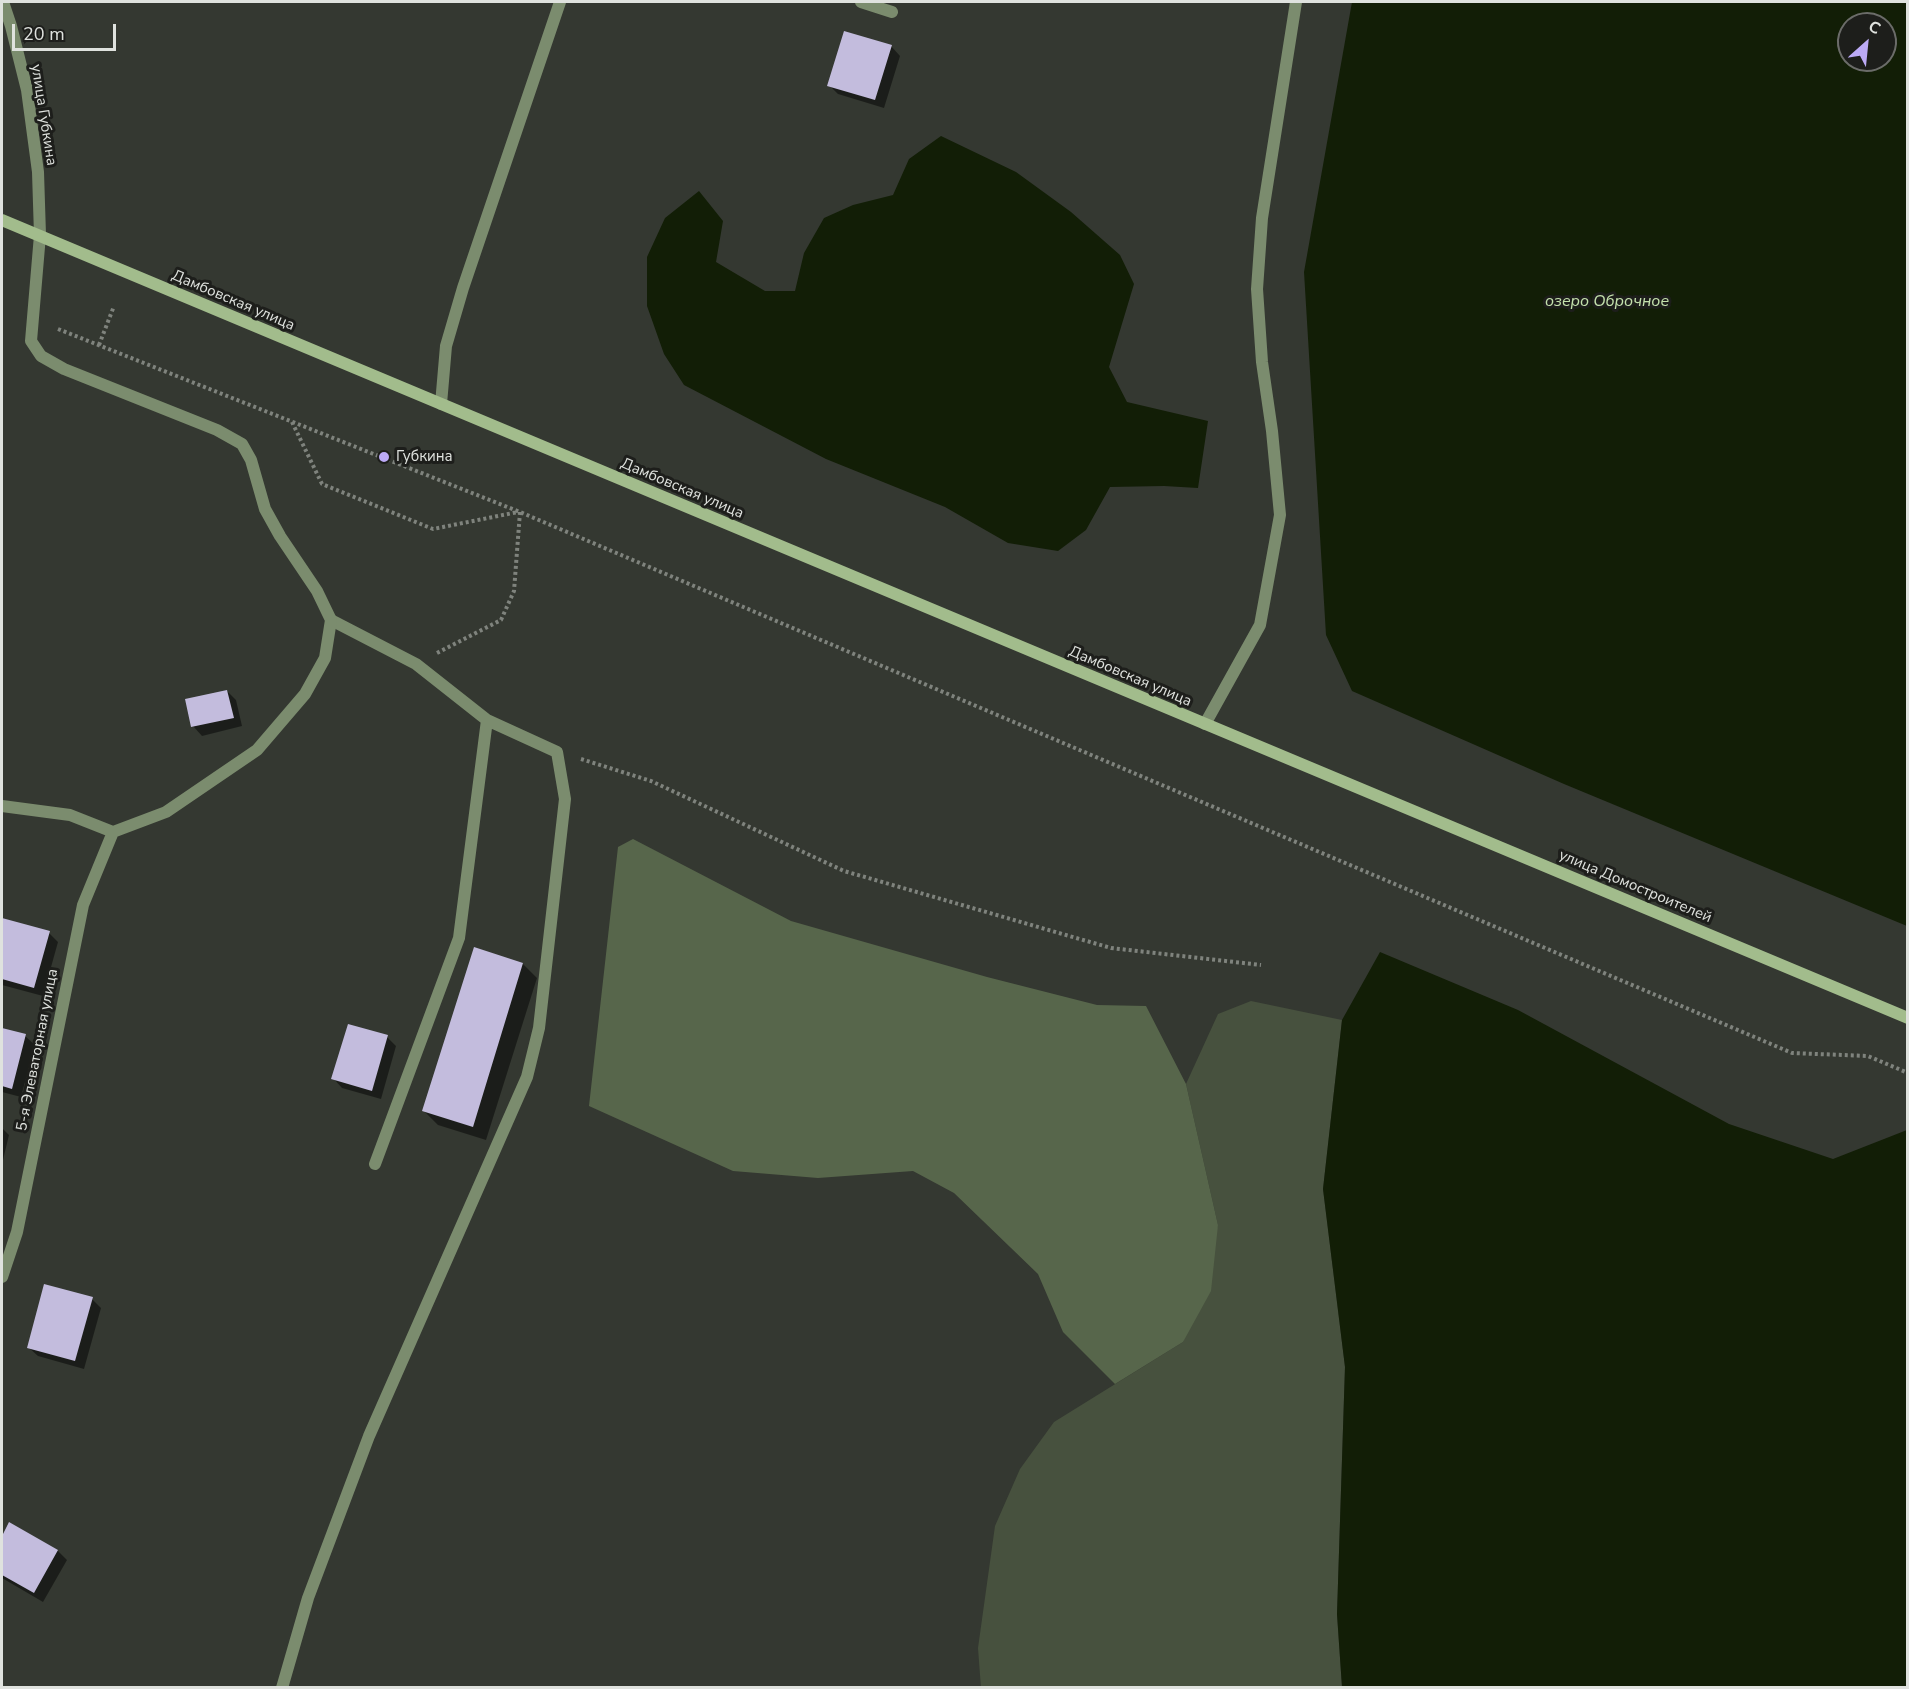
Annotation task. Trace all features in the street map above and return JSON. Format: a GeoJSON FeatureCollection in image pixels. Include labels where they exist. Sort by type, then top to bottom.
{"type":"FeatureCollection","features":[{"type":"Feature","properties":{"kind":"main road","name":"Дамбовская улица"},"geometry":{"type":"LineString","coordinates":[[2,220],[1351,784]]}},
{"type":"Feature","properties":{"kind":"main road","name":"улица Домостроителей"},"geometry":{"type":"LineString","coordinates":[[1351,784],[1908,1018]]}},
{"type":"Feature","properties":{"kind":"street","name":"улица Губкина"},"geometry":{"type":"LineString","coordinates":[[3,2],[27,90],[38,172],[40,235],[31,341],[41,356],[64,369],[217,430],[242,444],[250,460],[265,509],[317,591],[331,620]]}},
{"type":"Feature","properties":{"kind":"street"},"geometry":{"type":"LineString","coordinates":[[441,404],[446,346],[463,288],[560,2]]}},
{"type":"Feature","properties":{"kind":"street"},"geometry":{"type":"LineString","coordinates":[[861,2],[892,12]]}},
{"type":"Feature","properties":{"kind":"street"},"geometry":{"type":"LineString","coordinates":[[1205,724],[1260,625],[1280,515],[1272,431],[1262,362],[1257,289],[1262,218],[1296,2]]}},
{"type":"Feature","properties":{"kind":"street"},"geometry":{"type":"LineString","coordinates":[[2,806],[70,814],[113,832],[166,812],[257,750],[305,694],[325,658],[331,620],[416,664],[487,720],[557,752],[564,799],[539,1028],[527,1077],[369,1436],[308,1598],[282,1688]]}},
{"type":"Feature","properties":{"kind":"street"},"geometry":{"type":"LineString","coordinates":[[375,1164],[459,938],[487,720]]}},
{"type":"Feature","properties":{"kind":"street","name":"5-я Элеваторная улица"},"geometry":{"type":"LineString","coordinates":[[2,1277],[16,1232],[82,905],[113,832]]}},
{"type":"Feature","properties":{"kind":"path"},"geometry":{"type":"LineString","coordinates":[[99,345],[114,306]]}},
{"type":"Feature","properties":{"kind":"path"},"geometry":{"type":"LineString","coordinates":[[57,329],[520,512],[1792,1053],[1868,1056],[1908,1073]]}},
{"type":"Feature","properties":{"kind":"path"},"geometry":{"type":"LineString","coordinates":[[292,422],[322,484],[433,529],[520,512]]}},
{"type":"Feature","properties":{"kind":"path"},"geometry":{"type":"LineString","coordinates":[[416,664],[501,620],[514,591],[520,512]]}},
{"type":"Feature","properties":{"kind":"path"},"geometry":{"type":"LineString","coordinates":[[557,752],[651,781],[844,871],[1111,948],[1261,965]]}},
{"type":"Feature","properties":{"kind":"shaded area"},"geometry":{"type":"Polygon","coordinates":[[[633,839],[791,921],[987,977],[1097,1005],[1146,1006],[1186,1084],[1218,1225],[1211,1291],[1183,1342],[1115,1384],[1063,1332],[1038,1274],[954,1193],[913,1171],[818,1178],[733,1171],[589,1106],[618,847],[633,839]]]}},
{"type":"Feature","properties":{"kind":"shaded area"},"geometry":{"type":"Polygon","coordinates":[[[1251,1001],[1342,1020],[1323,1189],[1345,1367],[1337,1614],[1342,1687],[981,1688],[978,1648],[995,1526],[1020,1469],[1054,1422],[1183,1342],[1218,1225],[1186,1084],[1218,1014],[1251,1001]]]}},
{"type":"Feature","properties":{"kind":"water","name":"озеро Оброчное"},"geometry":{"type":"Polygon","coordinates":[[[1352,2],[1907,2],[1907,926],[1564,784],[1352,691],[1326,635],[1304,272],[1352,2]]]}},
{"type":"Feature","properties":{"kind":"water"},"geometry":{"type":"Polygon","coordinates":[[[941,136],[1016,172],[1071,212],[1120,255],[1134,284],[1109,367],[1127,402],[1208,421],[1198,488],[1110,487],[1086,530],[1058,551],[1008,543],[945,507],[826,459],[684,385],[664,354],[647,306],[647,257],[665,218],[699,191],[723,221],[716,262],[765,291],[795,291],[804,253],[824,218],[853,205],[893,195],[909,159],[941,136]]]}},
{"type":"Feature","properties":{"kind":"water"},"geometry":{"type":"Polygon","coordinates":[[[1380,952],[1518,1010],[1729,1124],[1833,1159],[1907,1130],[1907,1687],[1342,1687],[1337,1614],[1345,1367],[1323,1189],[1342,1020],[1380,952]]]}},
{"type":"Feature","properties":{"kind":"building"},"geometry":{"type":"Polygon","coordinates":[[[844,31],[892,45],[875,100],[827,86],[844,31]]]}},
{"type":"Feature","properties":{"kind":"building"},"geometry":{"type":"Polygon","coordinates":[[[227,690],[234,718],[191,727],[185,699],[227,690]]]}},
{"type":"Feature","properties":{"kind":"building"},"geometry":{"type":"Polygon","coordinates":[[[2,918],[50,931],[34,988],[2,979],[2,918]]]}},
{"type":"Feature","properties":{"kind":"building"},"geometry":{"type":"Polygon","coordinates":[[[474,947],[523,963],[473,1127],[422,1111],[474,947]]]}},
{"type":"Feature","properties":{"kind":"building"},"geometry":{"type":"Polygon","coordinates":[[[348,1024],[388,1035],[372,1091],[331,1079],[348,1024]]]}},
{"type":"Feature","properties":{"kind":"building"},"geometry":{"type":"Polygon","coordinates":[[[2,1028],[26,1034],[12,1089],[2,1086],[2,1028]]]}},
{"type":"Feature","properties":{"kind":"building"},"geometry":{"type":"Polygon","coordinates":[[[44,1284],[93,1297],[75,1361],[27,1348],[44,1284]]]}},
{"type":"Feature","properties":{"kind":"building"},"geometry":{"type":"Polygon","coordinates":[[[9,1522],[58,1550],[34,1593],[2,1575],[2,1536],[9,1522]]]}},
{"type":"Feature","properties":{"kind":"place","name":"Губкина"},"geometry":{"type":"Point","coordinates":[384,457]}}]}
